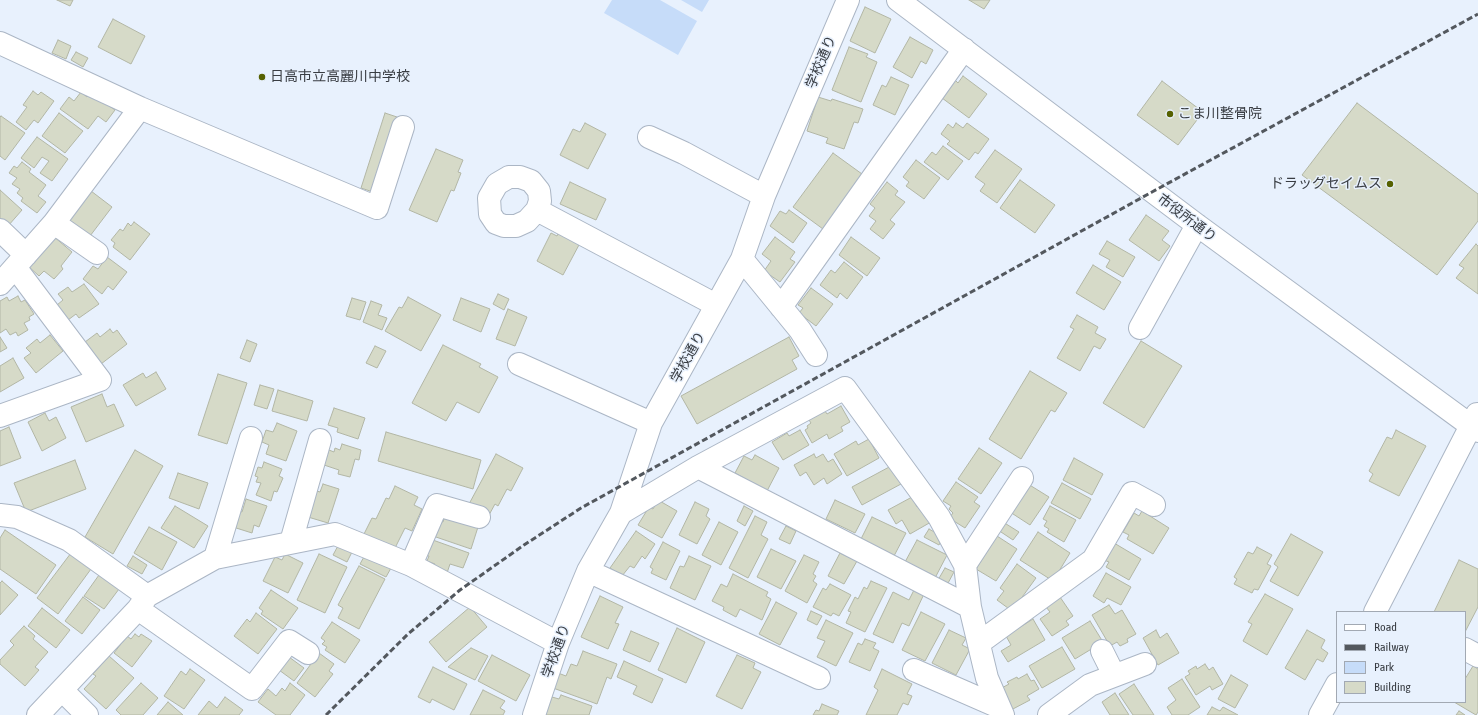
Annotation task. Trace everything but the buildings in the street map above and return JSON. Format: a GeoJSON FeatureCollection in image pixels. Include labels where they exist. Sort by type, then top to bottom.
{"type":"FeatureCollection","features":[{"type":"Feature","properties":{"kind":"street","name":"学校通り"},"geometry":{"type":"LineString","coordinates":[[534,715],[558,643],[588,571],[621,513],[651,423],[742,259],[764,196],[848,0]]}},
{"type":"Feature","properties":{"kind":"street","name":"市役所通り"},"geometry":{"type":"LineString","coordinates":[[898,0],[1197,225],[1476,424]]}},
{"type":"Feature","properties":{"kind":"street"},"geometry":{"type":"LineString","coordinates":[[0,43],[140,108],[377,208],[403,127]]}},
{"type":"Feature","properties":{"kind":"street"},"geometry":{"type":"LineString","coordinates":[[781,307],[964,49]]}},
{"type":"Feature","properties":{"kind":"street"},"geometry":{"type":"LineString","coordinates":[[0,284],[54,223],[140,108]]}},
{"type":"Feature","properties":{"kind":"street"},"geometry":{"type":"LineString","coordinates":[[649,137],[684,153],[764,196]]}},
{"type":"Feature","properties":{"kind":"street"},"geometry":{"type":"LineString","coordinates":[[537,210],[716,305]]}},
{"type":"Feature","properties":{"kind":"street"},"geometry":{"type":"LineString","coordinates":[[54,223],[97,253]]}},
{"type":"Feature","properties":{"kind":"street"},"geometry":{"type":"LineString","coordinates":[[1140,328],[1197,225]]}},
{"type":"Feature","properties":{"kind":"street"},"geometry":{"type":"LineString","coordinates":[[0,230],[100,380],[0,416]]}},
{"type":"Feature","properties":{"kind":"street"},"geometry":{"type":"LineString","coordinates":[[742,259],[800,330],[816,355]]}},
{"type":"Feature","properties":{"kind":"street"},"geometry":{"type":"LineString","coordinates":[[519,364],[651,423]]}},
{"type":"Feature","properties":{"kind":"street"},"geometry":{"type":"LineString","coordinates":[[621,513],[698,467],[844,388],[938,517],[965,565],[970,607],[987,678],[1001,711]]}},
{"type":"Feature","properties":{"kind":"street"},"geometry":{"type":"LineString","coordinates":[[1384,609],[1476,424]]}},
{"type":"Feature","properties":{"kind":"street"},"geometry":{"type":"LineString","coordinates":[[215,558],[251,438]]}},
{"type":"Feature","properties":{"kind":"street"},"geometry":{"type":"LineString","coordinates":[[291,542],[320,440]]}},
{"type":"Feature","properties":{"kind":"street"},"geometry":{"type":"LineString","coordinates":[[698,467],[970,607]]}},
{"type":"Feature","properties":{"kind":"street"},"geometry":{"type":"LineString","coordinates":[[965,565],[1022,478]]}},
{"type":"Feature","properties":{"kind":"street"},"geometry":{"type":"LineString","coordinates":[[979,643],[1093,560],[1132,493],[1154,505]]}},
{"type":"Feature","properties":{"kind":"street"},"geometry":{"type":"LineString","coordinates":[[411,565],[437,505],[479,517]]}},
{"type":"Feature","properties":{"kind":"street"},"geometry":{"type":"LineString","coordinates":[[0,515],[17,516],[69,540],[142,602],[252,688],[289,641],[308,654]]}},
{"type":"Feature","properties":{"kind":"street"},"geometry":{"type":"LineString","coordinates":[[38,715],[142,602],[215,558],[336,534],[411,565],[558,643]]}},
{"type":"Feature","properties":{"kind":"street"},"geometry":{"type":"LineString","coordinates":[[588,571],[820,678]]}},
{"type":"Feature","properties":{"kind":"street"},"geometry":{"type":"LineString","coordinates":[[1466,650],[1478,656]]}},
{"type":"Feature","properties":{"kind":"street"},"geometry":{"type":"LineString","coordinates":[[1102,651],[1114,675]]}},
{"type":"Feature","properties":{"kind":"street"},"geometry":{"type":"LineString","coordinates":[[1049,715],[1090,685],[1145,664]]}},
{"type":"Feature","properties":{"kind":"street"},"geometry":{"type":"LineString","coordinates":[[914,670],[1001,711]]}},
{"type":"Feature","properties":{"kind":"street"},"geometry":{"type":"LineString","coordinates":[[1320,715],[1336,686]]}},
{"type":"Feature","properties":{"kind":"street"},"geometry":{"type":"LineString","coordinates":[[62,690],[87,715]]}},
{"type":"Feature","properties":{"kind":"green space"},"geometry":{"type":"Polygon","coordinates":[[[612,0],[660,0],[697,21],[678,55],[604,13],[612,0]]]}},
{"type":"Feature","properties":{"kind":"green space"},"geometry":{"type":"Polygon","coordinates":[[[681,0],[709,0],[702,12],[681,0]]]}},
{"type":"Feature","properties":{"kind":"railway"},"geometry":{"type":"LineString","coordinates":[[326,715],[408,634],[460,590],[524,545],[581,508],[1152,192],[1478,14]]}},
{"type":"Feature","properties":{"kind":"place","name":"日高市立高麗川中学校"},"geometry":{"type":"Point","coordinates":[262,77]}},
{"type":"Feature","properties":{"kind":"place","name":"こま川整骨院"},"geometry":{"type":"Point","coordinates":[1170,114]}},
{"type":"Feature","properties":{"kind":"place","name":"ドラッグセイムス"},"geometry":{"type":"Point","coordinates":[1390,184]}}]}
